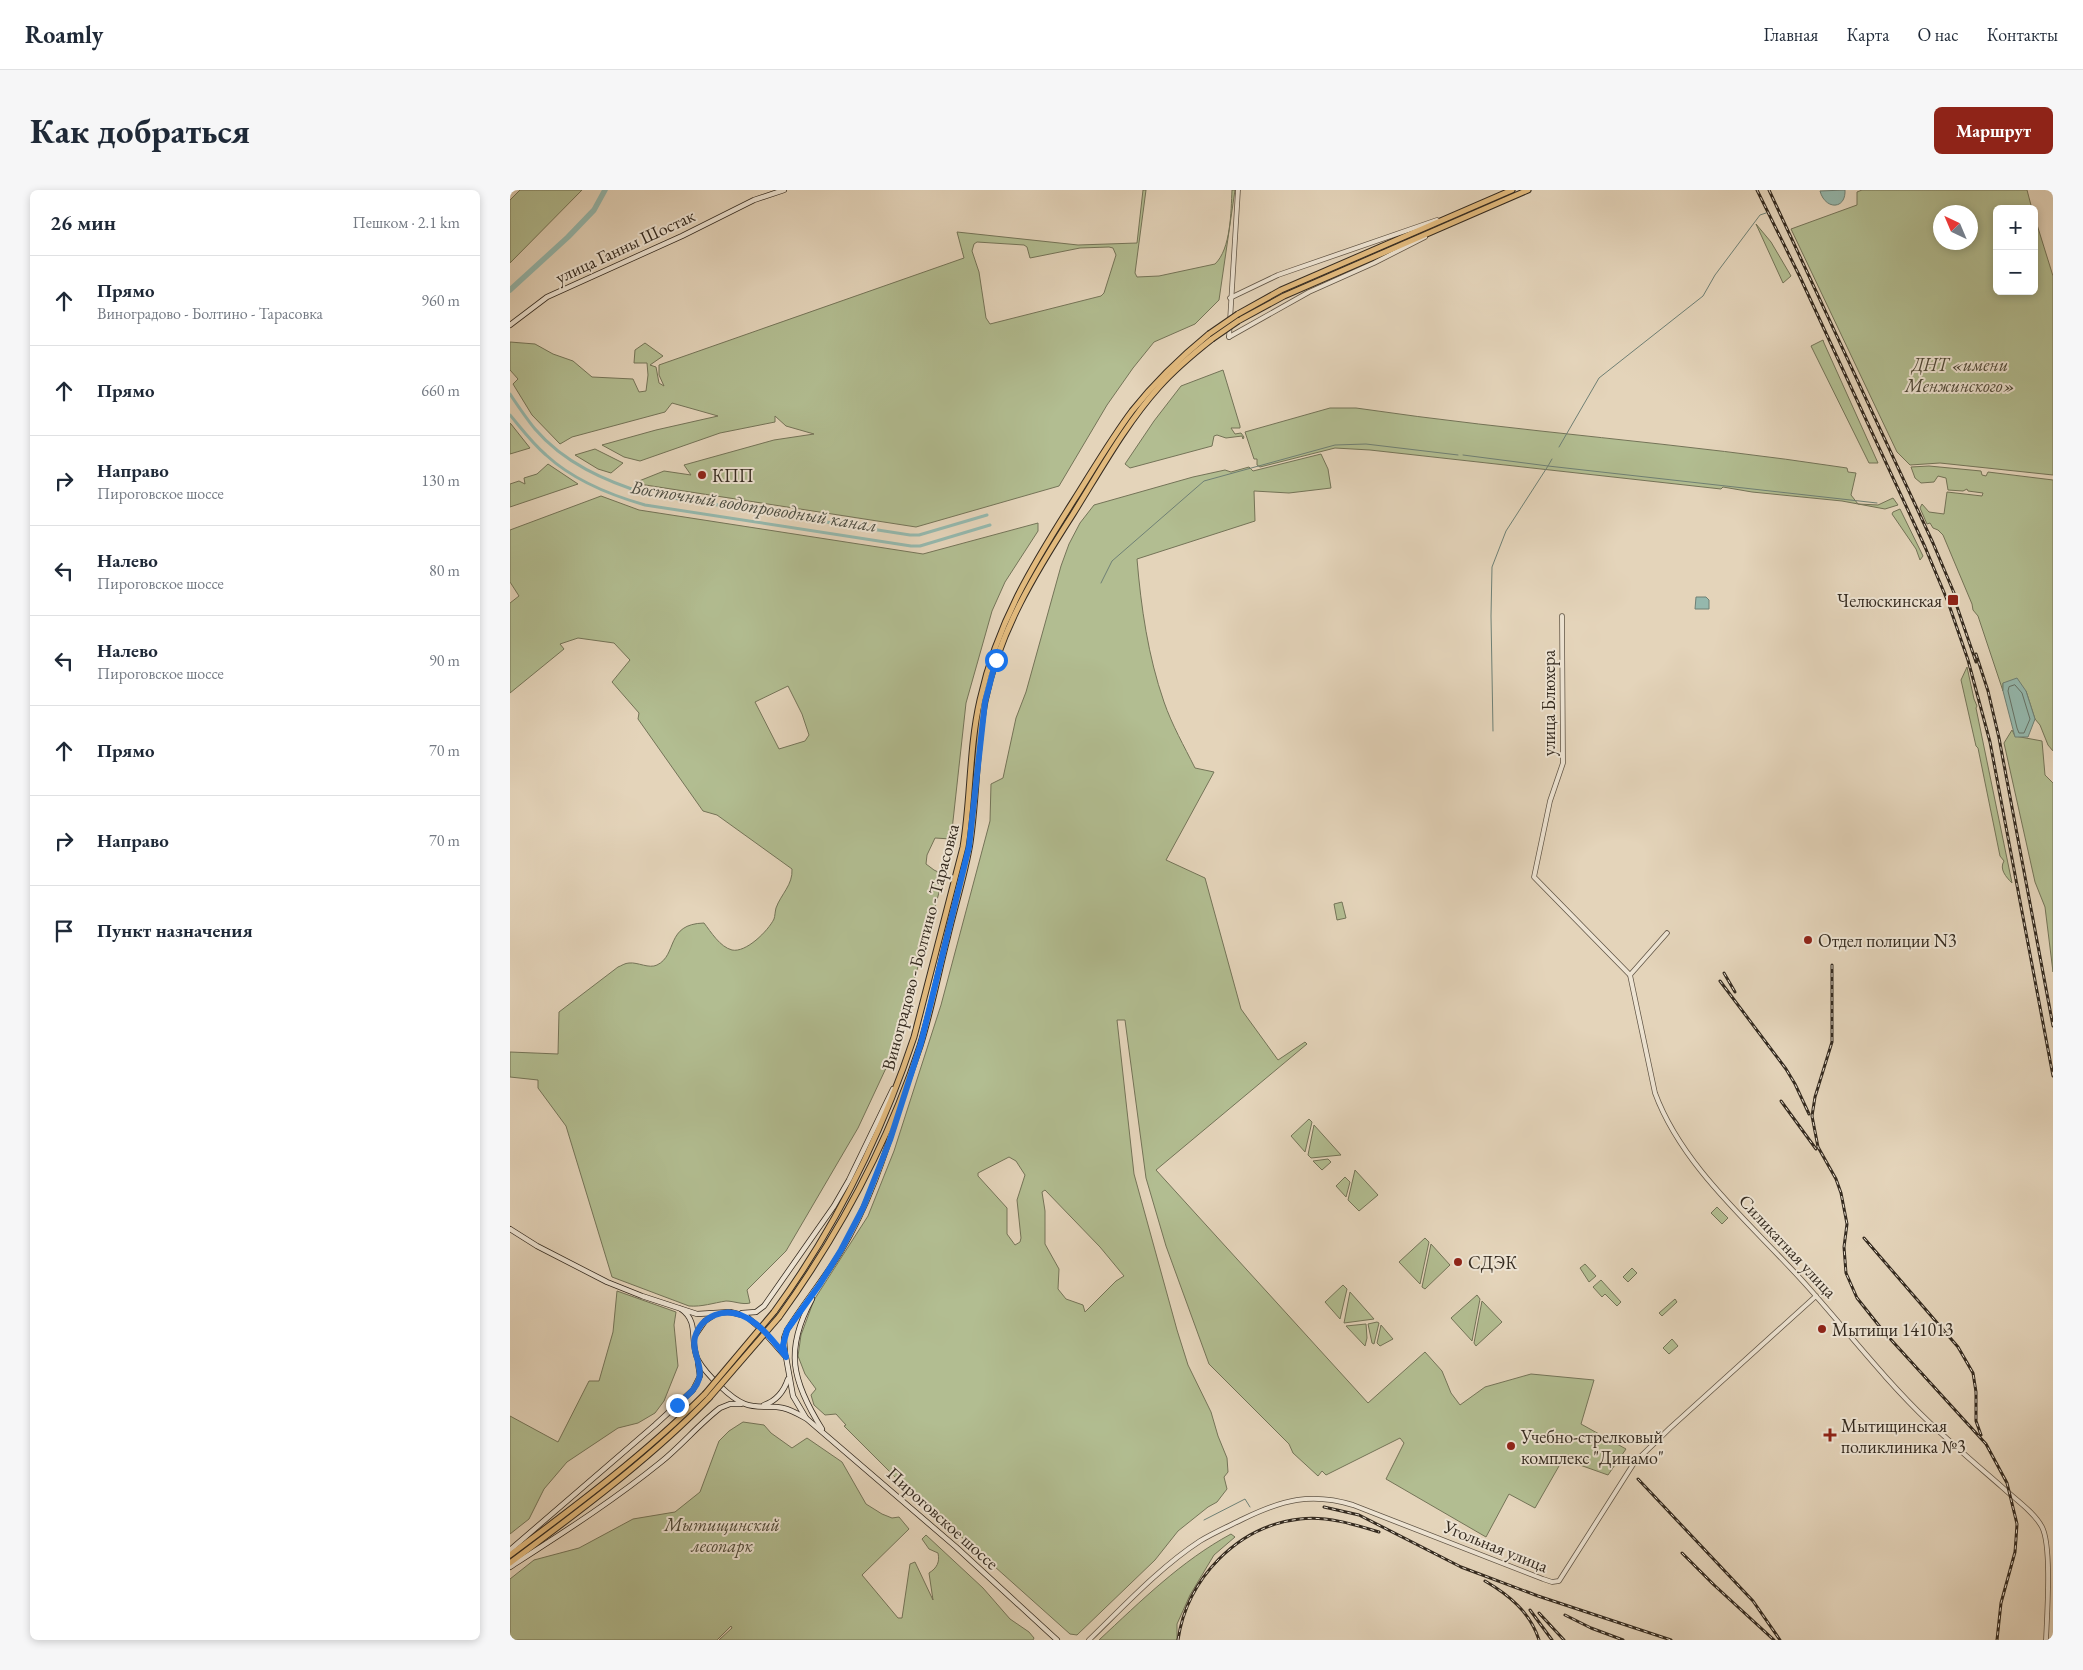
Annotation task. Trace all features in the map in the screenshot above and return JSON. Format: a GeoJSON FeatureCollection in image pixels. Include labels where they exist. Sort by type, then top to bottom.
{"type":"FeatureCollection","features":[{"type":"Feature","properties":{"kind":"main road","name":"улица Ганны Шостак"},"geometry":{"type":"LineString","coordinates":[[510,325],[548,297],[682,236],[754,200],[784,190]]}},
{"type":"Feature","properties":{"kind":"main road","name":"Виноградово - Болтино - Тарасовка"},"geometry":{"type":"LineString","coordinates":[[510,1563],[649,1456],[684,1424],[776,1314],[826,1247],[853,1202],[879,1150],[906,1087],[921,1043],[969,847],[985,702],[996,660],[1008,628],[1028,586],[1136,415],[1158,388],[1182,364],[1238,314],[1281,290],[1512,190]]}},
{"type":"Feature","properties":{"kind":"main road","name":"Виноградово - Болтино - Тарасовка"},"geometry":{"type":"LineString","coordinates":[[776,1314],[848,1198],[876,1137],[906,1061],[963,847],[968,817],[979,702],[1002,626],[1022,584],[1041,552],[1131,412],[1178,360],[1238,321],[1284,296],[1528,190]]}},
{"type":"Feature","properties":{"kind":"main road"},"geometry":{"type":"LineString","coordinates":[[694,1342],[700,1326],[710,1317],[726,1312],[756,1312],[764,1306],[812,1239],[849,1180],[906,1061]]}},
{"type":"Feature","properties":{"kind":"main road"},"geometry":{"type":"LineString","coordinates":[[825,1434],[805,1402],[798,1385],[794,1364],[795,1343],[802,1317],[863,1208],[890,1140],[906,1087]]}},
{"type":"Feature","properties":{"kind":"main road"},"geometry":{"type":"LineString","coordinates":[[510,1229],[536,1246],[601,1279],[642,1296],[697,1314],[718,1314]]}},
{"type":"Feature","properties":{"kind":"main road"},"geometry":{"type":"LineString","coordinates":[[786,1357],[783,1345],[787,1330],[820,1284]]}},
{"type":"Feature","properties":{"kind":"main road","name":"Пироговское шоссе"},"geometry":{"type":"LineString","coordinates":[[681,1309],[687,1313],[693,1324],[695,1352],[702,1366],[733,1398],[745,1404],[783,1408],[808,1419]]}},
{"type":"Feature","properties":{"kind":"main road","name":"Пироговское шоссе"},"geometry":{"type":"LineString","coordinates":[[738,1313],[749,1319],[760,1329],[786,1357],[793,1396],[808,1419],[949,1540],[1057,1640]]}},
{"type":"Feature","properties":{"kind":"main road"},"geometry":{"type":"LineString","coordinates":[[510,1550],[693,1390],[700,1376],[695,1352]]}},
{"type":"Feature","properties":{"kind":"main road"},"geometry":{"type":"LineString","coordinates":[[757,1406],[769,1403],[780,1394],[790,1373]]}},
{"type":"Feature","properties":{"kind":"main road","name":"Виноградово - Болтино - Тарасовка"},"geometry":{"type":"LineString","coordinates":[[510,1556],[591,1495],[707,1396]]}},
{"type":"Feature","properties":{"kind":"main road"},"geometry":{"type":"LineString","coordinates":[[510,1567],[622,1491],[662,1461],[720,1408],[730,1404],[745,1404]]}},
{"type":"Feature","properties":{"kind":"street"},"geometry":{"type":"LineString","coordinates":[[1238,190],[1229,337],[1309,292],[1374,263],[1441,228]]}},
{"type":"Feature","properties":{"kind":"street"},"geometry":{"type":"LineString","coordinates":[[1230,298],[1278,275],[1414,227],[1451,216]]}},
{"type":"Feature","properties":{"kind":"street","name":"улица Блюхера"},"geometry":{"type":"LineString","coordinates":[[1562,616],[1563,763],[1550,801],[1534,877],[1630,975]]}},
{"type":"Feature","properties":{"kind":"street"},"geometry":{"type":"LineString","coordinates":[[1630,975],[1666,933]]}},
{"type":"Feature","properties":{"kind":"street","name":"Силикатная улица"},"geometry":{"type":"LineString","coordinates":[[1630,975],[1652,1082],[1660,1109],[1675,1136],[1700,1171],[1816,1296],[1876,1367],[1928,1421],[2011,1495],[2042,1526],[2047,1550],[2046,1640]]}},
{"type":"Feature","properties":{"kind":"street","name":"Угольная улица"},"geometry":{"type":"LineString","coordinates":[[1089,1640],[1144,1587],[1198,1542],[1259,1511],[1283,1502],[1298,1499],[1324,1498],[1353,1504],[1543,1580],[1559,1581],[1634,1463],[1816,1296]]}},
{"type":"Feature","properties":{"kind":"green space"},"geometry":{"type":"Polygon","coordinates":[[[520,190],[582,190],[510,263],[510,200],[520,190]]]}},
{"type":"Feature","properties":{"kind":"green space"},"geometry":{"type":"Polygon","coordinates":[[[1143,190],[1146,190],[1135,273],[1137,277],[1159,276],[1215,264],[1227,240],[1232,190],[1235,190],[1219,300],[1195,324],[1154,342],[1107,405],[1059,486],[916,527],[639,484],[639,481],[664,471],[691,475],[684,465],[774,440],[814,434],[786,426],[775,416],[775,422],[720,433],[640,461],[624,457],[602,445],[718,416],[672,403],[665,412],[572,437],[560,444],[532,415],[513,384],[518,379],[510,370],[510,342],[535,344],[553,354],[573,361],[592,377],[633,379],[639,392],[646,391],[647,363],[634,363],[635,350],[645,343],[663,356],[650,365],[656,367],[659,383],[664,386],[659,375],[659,365],[964,258],[957,232],[1078,245],[1137,243],[1143,190]],[[977,242],[974,244],[972,251],[979,272],[986,318],[990,324],[1101,296],[1104,293],[1116,255],[1113,248],[1080,248],[1030,258],[1027,247],[1024,245],[977,242]]]}},
{"type":"Feature","properties":{"kind":"green space","name":"ДНТ «имени Менжинского»"},"geometry":{"type":"Polygon","coordinates":[[[1862,190],[2027,190],[2031,205],[1993,205],[1993,295],[2038,295],[2038,228],[2053,276],[2053,475],[1940,463],[1910,465],[1897,452],[1791,229],[1857,205],[1857,192],[1862,190]]]}},
{"type":"Feature","properties":{"kind":"green space"},"geometry":{"type":"Polygon","coordinates":[[[1756,224],[1771,242],[1791,276],[1783,283],[1756,224]]]}},
{"type":"Feature","properties":{"kind":"green space"},"geometry":{"type":"Polygon","coordinates":[[[1823,340],[1878,463],[1869,463],[1811,346],[1823,340]]]}},
{"type":"Feature","properties":{"kind":"green space"},"geometry":{"type":"Polygon","coordinates":[[[1223,370],[1240,426],[1240,428],[1231,428],[1235,434],[1241,433],[1244,437],[1243,439],[1242,436],[1226,438],[1217,435],[1214,436],[1212,446],[1130,468],[1125,464],[1154,421],[1181,386],[1223,370]]]}},
{"type":"Feature","properties":{"kind":"green space"},"geometry":{"type":"Polygon","coordinates":[[[1330,408],[1356,408],[1479,424],[1724,451],[1847,468],[1848,472],[1856,473],[1851,495],[1858,504],[1723,487],[1721,489],[1370,450],[1335,448],[1260,467],[1257,465],[1257,459],[1254,459],[1245,432],[1330,408]]]}},
{"type":"Feature","properties":{"kind":"green space"},"geometry":{"type":"Polygon","coordinates":[[[511,424],[530,448],[510,454],[511,424]]]}},
{"type":"Feature","properties":{"kind":"green space"},"geometry":{"type":"Polygon","coordinates":[[[595,449],[623,463],[611,473],[598,469],[575,455],[595,449]]]}},
{"type":"Feature","properties":{"kind":"green space"},"geometry":{"type":"Polygon","coordinates":[[[1321,454],[1328,469],[1331,488],[1289,493],[1254,491],[1255,521],[1137,559],[1149,649],[1167,711],[1195,768],[1214,772],[1166,860],[1205,878],[1241,1009],[1278,1060],[1305,1042],[1307,1044],[1156,1170],[1368,1403],[1425,1352],[1442,1371],[1451,1393],[1460,1405],[1485,1387],[1531,1374],[1594,1380],[1581,1424],[1626,1449],[1608,1475],[1563,1459],[1535,1508],[1509,1494],[1486,1537],[1386,1479],[1404,1443],[1400,1438],[1326,1475],[1322,1471],[1318,1476],[1293,1453],[1289,1444],[1209,1364],[1166,1246],[1146,1178],[1125,1020],[1117,1020],[1134,1174],[1188,1365],[1211,1412],[1227,1458],[1228,1472],[1224,1477],[1227,1489],[1217,1502],[1178,1531],[1155,1560],[1077,1635],[1070,1634],[900,1482],[844,1426],[846,1425],[836,1414],[825,1415],[814,1405],[811,1395],[816,1389],[805,1374],[798,1356],[801,1335],[814,1300],[868,1216],[894,1151],[941,1005],[990,821],[991,784],[1003,778],[1016,718],[1026,692],[1061,566],[1069,544],[1080,523],[1094,505],[1225,470],[1231,472],[1249,467],[1253,471],[1321,454]],[[1009,1157],[978,1173],[978,1176],[1007,1208],[1007,1234],[1015,1245],[1020,1242],[1021,1238],[1017,1200],[1025,1175],[1016,1161],[1009,1157]],[[1045,1190],[1042,1192],[1045,1211],[1045,1244],[1059,1269],[1058,1289],[1066,1299],[1083,1305],[1085,1312],[1116,1281],[1124,1276],[1100,1247],[1045,1190]]]}},
{"type":"Feature","properties":{"kind":"green space"},"geometry":{"type":"Polygon","coordinates":[[[548,464],[578,484],[510,507],[510,484],[519,481],[525,484],[524,478],[537,474],[548,464]]]}},
{"type":"Feature","properties":{"kind":"green space"},"geometry":{"type":"Polygon","coordinates":[[[1929,466],[1981,471],[1982,475],[1986,476],[1988,472],[2053,480],[2053,751],[2035,719],[2026,691],[2003,683],[2003,691],[1978,616],[1973,610],[1943,535],[1933,528],[1930,523],[1927,524],[1920,508],[1922,504],[1929,512],[1944,514],[1947,492],[1982,496],[1983,493],[1968,491],[1967,489],[1963,491],[1948,490],[1946,478],[1938,476],[1934,482],[1921,483],[1915,478],[1911,467],[1929,466]]]}},
{"type":"Feature","properties":{"kind":"green space"},"geometry":{"type":"Polygon","coordinates":[[[601,496],[639,510],[923,554],[1038,523],[1038,531],[1005,582],[992,611],[966,703],[951,839],[935,838],[927,855],[926,864],[944,875],[894,1051],[858,1128],[786,1251],[747,1290],[750,1303],[726,1301],[689,1306],[612,1277],[566,1126],[538,1088],[538,1080],[510,1077],[510,1052],[558,1054],[559,1012],[618,967],[629,963],[657,965],[668,954],[678,934],[683,929],[704,923],[720,943],[732,950],[738,950],[750,945],[762,935],[774,919],[778,903],[791,880],[792,869],[717,815],[703,811],[638,719],[639,713],[612,682],[630,660],[614,643],[578,638],[560,644],[564,649],[510,693],[510,603],[519,596],[510,582],[510,530],[601,496]],[[788,686],[755,702],[779,749],[805,741],[809,735],[802,714],[788,686]]]}},
{"type":"Feature","properties":{"kind":"green space"},"geometry":{"type":"Polygon","coordinates":[[[1893,498],[1898,505],[1885,509],[1858,504],[1878,505],[1893,498]]]}},
{"type":"Feature","properties":{"kind":"green space"},"geometry":{"type":"Polygon","coordinates":[[[1900,509],[1923,556],[1920,560],[1916,549],[1892,514],[1900,509]]]}},
{"type":"Feature","properties":{"kind":"green space"},"geometry":{"type":"Polygon","coordinates":[[[1967,667],[1977,706],[2012,883],[2002,867],[2004,861],[2000,856],[1978,748],[1961,680],[1967,667]]]}},
{"type":"Feature","properties":{"kind":"green space"},"geometry":{"type":"Polygon","coordinates":[[[2012,730],[2015,736],[2042,741],[2045,775],[2053,783],[2053,972],[2045,907],[2035,882],[2004,743],[2012,730]]]}},
{"type":"Feature","properties":{"kind":"green space"},"geometry":{"type":"Polygon","coordinates":[[[1342,902],[1346,918],[1337,920],[1334,904],[1342,902]]]}},
{"type":"Feature","properties":{"kind":"green space"},"geometry":{"type":"Polygon","coordinates":[[[1309,1119],[1312,1122],[1305,1152],[1291,1136],[1309,1119]]]}},
{"type":"Feature","properties":{"kind":"green space"},"geometry":{"type":"Polygon","coordinates":[[[1314,1125],[1341,1155],[1311,1158],[1308,1155],[1314,1125]]]}},
{"type":"Feature","properties":{"kind":"green space"},"geometry":{"type":"Polygon","coordinates":[[[1328,1159],[1331,1162],[1322,1170],[1313,1161],[1328,1159]]]}},
{"type":"Feature","properties":{"kind":"green space"},"geometry":{"type":"Polygon","coordinates":[[[1355,1170],[1378,1195],[1359,1211],[1348,1200],[1355,1170]]]}},
{"type":"Feature","properties":{"kind":"green space"},"geometry":{"type":"Polygon","coordinates":[[[1345,1177],[1350,1182],[1346,1197],[1336,1186],[1345,1177]]]}},
{"type":"Feature","properties":{"kind":"green space"},"geometry":{"type":"Polygon","coordinates":[[[1717,1207],[1728,1218],[1722,1224],[1711,1213],[1717,1207]]]}},
{"type":"Feature","properties":{"kind":"green space"},"geometry":{"type":"Polygon","coordinates":[[[1425,1238],[1429,1242],[1420,1284],[1399,1262],[1425,1238]]]}},
{"type":"Feature","properties":{"kind":"green space"},"geometry":{"type":"Polygon","coordinates":[[[1431,1244],[1450,1265],[1425,1289],[1422,1287],[1431,1244]]]}},
{"type":"Feature","properties":{"kind":"green space"},"geometry":{"type":"Polygon","coordinates":[[[1585,1264],[1596,1276],[1589,1282],[1580,1268],[1585,1264]]]}},
{"type":"Feature","properties":{"kind":"green space"},"geometry":{"type":"Polygon","coordinates":[[[1632,1268],[1637,1273],[1628,1282],[1623,1277],[1632,1268]]]}},
{"type":"Feature","properties":{"kind":"green space"},"geometry":{"type":"Polygon","coordinates":[[[1601,1280],[1621,1302],[1617,1306],[1605,1294],[1602,1297],[1593,1287],[1601,1280]]]}},
{"type":"Feature","properties":{"kind":"green space"},"geometry":{"type":"Polygon","coordinates":[[[1343,1285],[1347,1289],[1340,1319],[1325,1302],[1343,1285]]]}},
{"type":"Feature","properties":{"kind":"green space"},"geometry":{"type":"Polygon","coordinates":[[[617,1291],[676,1312],[674,1325],[678,1366],[664,1401],[655,1413],[638,1423],[618,1428],[567,1462],[544,1489],[529,1519],[510,1534],[510,1416],[558,1442],[589,1381],[599,1381],[613,1332],[617,1291]]]}},
{"type":"Feature","properties":{"kind":"green space"},"geometry":{"type":"Polygon","coordinates":[[[1350,1292],[1374,1319],[1344,1323],[1350,1292]]]}},
{"type":"Feature","properties":{"kind":"green space"},"geometry":{"type":"Polygon","coordinates":[[[1477,1295],[1480,1299],[1472,1341],[1451,1318],[1477,1295]]]}},
{"type":"Feature","properties":{"kind":"green space"},"geometry":{"type":"Polygon","coordinates":[[[1675,1299],[1677,1302],[1662,1316],[1659,1313],[1675,1299]]]}},
{"type":"Feature","properties":{"kind":"green space"},"geometry":{"type":"Polygon","coordinates":[[[1482,1301],[1502,1322],[1476,1346],[1474,1343],[1482,1301]]]}},
{"type":"Feature","properties":{"kind":"green space"},"geometry":{"type":"Polygon","coordinates":[[[1379,1323],[1374,1344],[1372,1343],[1368,1324],[1379,1323]]]}},
{"type":"Feature","properties":{"kind":"green space"},"geometry":{"type":"Polygon","coordinates":[[[1366,1324],[1367,1338],[1365,1346],[1346,1326],[1366,1324]]]}},
{"type":"Feature","properties":{"kind":"green space"},"geometry":{"type":"Polygon","coordinates":[[[1381,1325],[1393,1339],[1380,1346],[1377,1343],[1381,1325]]]}},
{"type":"Feature","properties":{"kind":"green space"},"geometry":{"type":"Polygon","coordinates":[[[1672,1339],[1678,1346],[1669,1354],[1663,1348],[1672,1339]]]}},
{"type":"Feature","properties":{"kind":"green space","name":"Мытищинский лесопарк"},"geometry":{"type":"Polygon","coordinates":[[[743,1422],[764,1425],[771,1433],[792,1448],[807,1438],[842,1462],[866,1504],[892,1518],[899,1517],[909,1529],[862,1575],[898,1618],[902,1618],[910,1564],[915,1562],[933,1600],[929,1573],[937,1564],[939,1556],[938,1553],[929,1549],[922,1539],[926,1535],[983,1588],[1010,1619],[1029,1632],[1034,1638],[1033,1640],[719,1640],[732,1628],[731,1626],[717,1640],[510,1640],[510,1579],[534,1560],[579,1548],[633,1519],[675,1512],[700,1492],[719,1441],[729,1431],[743,1422]]]}},
{"type":"Feature","properties":{"kind":"green space"},"geometry":{"type":"Polygon","coordinates":[[[1231,1534],[1235,1537],[1214,1555],[1190,1595],[1177,1624],[1177,1640],[1099,1640],[1178,1569],[1231,1534]]]}},
{"type":"Feature","properties":{"kind":"water"},"geometry":{"type":"Polygon","coordinates":[[[1845,190],[1842,201],[1835,205],[1826,202],[1820,191],[1845,190]]]}},
{"type":"Feature","properties":{"kind":"water"},"geometry":{"type":"Polygon","coordinates":[[[1696,597],[1706,597],[1709,600],[1709,609],[1695,609],[1696,597]]]}},
{"type":"Feature","properties":{"kind":"water"},"geometry":{"type":"Polygon","coordinates":[[[2017,678],[2026,691],[2035,719],[2028,737],[2015,737],[2003,691],[2003,683],[2017,678]]]}},
{"type":"Feature","properties":{"kind":"waterway"},"geometry":{"type":"LineString","coordinates":[[510,290],[568,237],[594,210],[605,190]]}},
{"type":"Feature","properties":{"kind":"waterway"},"geometry":{"type":"LineString","coordinates":[[1559,447],[1599,378],[1703,296],[1715,275],[1760,215],[1766,213]]}},
{"type":"Feature","properties":{"kind":"waterway","name":"Восточный водопроводный канал"},"geometry":{"type":"LineString","coordinates":[[510,394],[535,429],[559,452],[601,477],[647,494],[910,535],[919,535],[987,515]]}},
{"type":"Feature","properties":{"kind":"waterway","name":"Восточный водопроводный канал"},"geometry":{"type":"LineString","coordinates":[[510,415],[541,450],[568,472],[592,486],[645,505],[911,546],[920,546],[990,525]]}},
{"type":"Feature","properties":{"kind":"waterway"},"geometry":{"type":"LineString","coordinates":[[1101,583],[1112,561],[1204,481],[1335,445],[1366,444],[1458,455]]}},
{"type":"Feature","properties":{"kind":"waterway"},"geometry":{"type":"LineString","coordinates":[[1463,455],[1548,466],[1552,459]]}},
{"type":"Feature","properties":{"kind":"waterway"},"geometry":{"type":"LineString","coordinates":[[1493,731],[1492,567],[1506,531],[1548,466],[1877,503]]}},
{"type":"Feature","properties":{"kind":"waterway"},"geometry":{"type":"LineString","coordinates":[[1204,1520],[1245,1499],[1250,1507]]}},
{"type":"Feature","properties":{"kind":"railway"},"geometry":{"type":"LineString","coordinates":[[1757,190],[1800,277],[1925,547],[1948,602],[1968,660],[1990,742],[2053,1076]]}},
{"type":"Feature","properties":{"kind":"railway"},"geometry":{"type":"LineString","coordinates":[[1769,190],[1933,543],[1957,600]]}},
{"type":"Feature","properties":{"kind":"railway"},"geometry":{"type":"LineString","coordinates":[[1953,595],[1976,662]]}},
{"type":"Feature","properties":{"kind":"railway"},"geometry":{"type":"LineString","coordinates":[[1976,654],[1988,691],[1999,738],[2053,1026]]}},
{"type":"Feature","properties":{"kind":"railway"},"geometry":{"type":"LineString","coordinates":[[1832,965],[1832,1042],[1815,1097],[1812,1116],[1818,1147],[1836,1179],[1841,1193],[1847,1224],[1844,1247],[1846,1273],[1857,1298],[1884,1332],[1986,1444],[2007,1483],[2017,1524],[2015,1552],[2001,1603],[1997,1640]]}},
{"type":"Feature","properties":{"kind":"railway"},"geometry":{"type":"LineString","coordinates":[[1724,973],[1735,992]]}},
{"type":"Feature","properties":{"kind":"railway"},"geometry":{"type":"LineString","coordinates":[[1720,981],[1786,1069],[1809,1114]]}},
{"type":"Feature","properties":{"kind":"railway"},"geometry":{"type":"LineString","coordinates":[[1781,1101],[1816,1149]]}},
{"type":"Feature","properties":{"kind":"railway"},"geometry":{"type":"LineString","coordinates":[[1864,1238],[1958,1347],[1973,1373],[1976,1392],[1976,1421],[1981,1435]]}},
{"type":"Feature","properties":{"kind":"railway"},"geometry":{"type":"LineString","coordinates":[[1638,1479],[1753,1601],[1780,1640]]}},
{"type":"Feature","properties":{"kind":"railway"},"geometry":{"type":"LineString","coordinates":[[1324,1507],[1359,1515],[1461,1567],[1538,1596],[1671,1640]]}},
{"type":"Feature","properties":{"kind":"railway"},"geometry":{"type":"LineString","coordinates":[[1178,1640],[1183,1618],[1192,1596],[1204,1577],[1219,1559],[1236,1544],[1256,1532],[1277,1524],[1310,1518],[1340,1521],[1379,1532]]}},
{"type":"Feature","properties":{"kind":"railway"},"geometry":{"type":"LineString","coordinates":[[1682,1553],[1774,1640]]}},
{"type":"Feature","properties":{"kind":"railway"},"geometry":{"type":"LineString","coordinates":[[1485,1581],[1518,1605],[1530,1621],[1539,1640]]}},
{"type":"Feature","properties":{"kind":"railway"},"geometry":{"type":"LineString","coordinates":[[1530,1610],[1552,1640]]}},
{"type":"Feature","properties":{"kind":"railway"},"geometry":{"type":"LineString","coordinates":[[1539,1613],[1564,1640]]}},
{"type":"Feature","properties":{"kind":"railway"},"geometry":{"type":"LineString","coordinates":[[1565,1615],[1591,1628],[1623,1640]]}},
{"type":"Feature","properties":{"kind":"place","name":"КПП"},"geometry":{"type":"Point","coordinates":[702,475]}},
{"type":"Feature","properties":{"kind":"place","name":"Челюскинская"},"geometry":{"type":"Point","coordinates":[1953,600]}},
{"type":"Feature","properties":{"kind":"place","name":"Отдел полиции N3"},"geometry":{"type":"Point","coordinates":[1808,940]}},
{"type":"Feature","properties":{"kind":"place","name":"СДЭК"},"geometry":{"type":"Point","coordinates":[1458,1262]}},
{"type":"Feature","properties":{"kind":"place","name":"Мытищи 141013"},"geometry":{"type":"Point","coordinates":[1822,1329]}},
{"type":"Feature","properties":{"kind":"place","name":"Мытищинская поликлиника №3"},"geometry":{"type":"Point","coordinates":[1830,1435]}},
{"type":"Feature","properties":{"kind":"place","name":"Учебно-стрелковый комплекс \"Динамо\""},"geometry":{"type":"Point","coordinates":[1511,1446]}},
{"type":"Feature","properties":{"kind":"route"},"geometry":{"type":"LineString","coordinates":[[677,1405],[693,1390],[700,1376],[700,1368],[694,1347],[695,1336],[700,1326],[710,1317],[726,1312],[734,1312],[746,1316],[786,1357],[783,1345],[787,1330],[820,1284],[841,1250],[863,1208],[890,1140],[921,1043],[969,847],[985,702],[996,660]]}}]}
